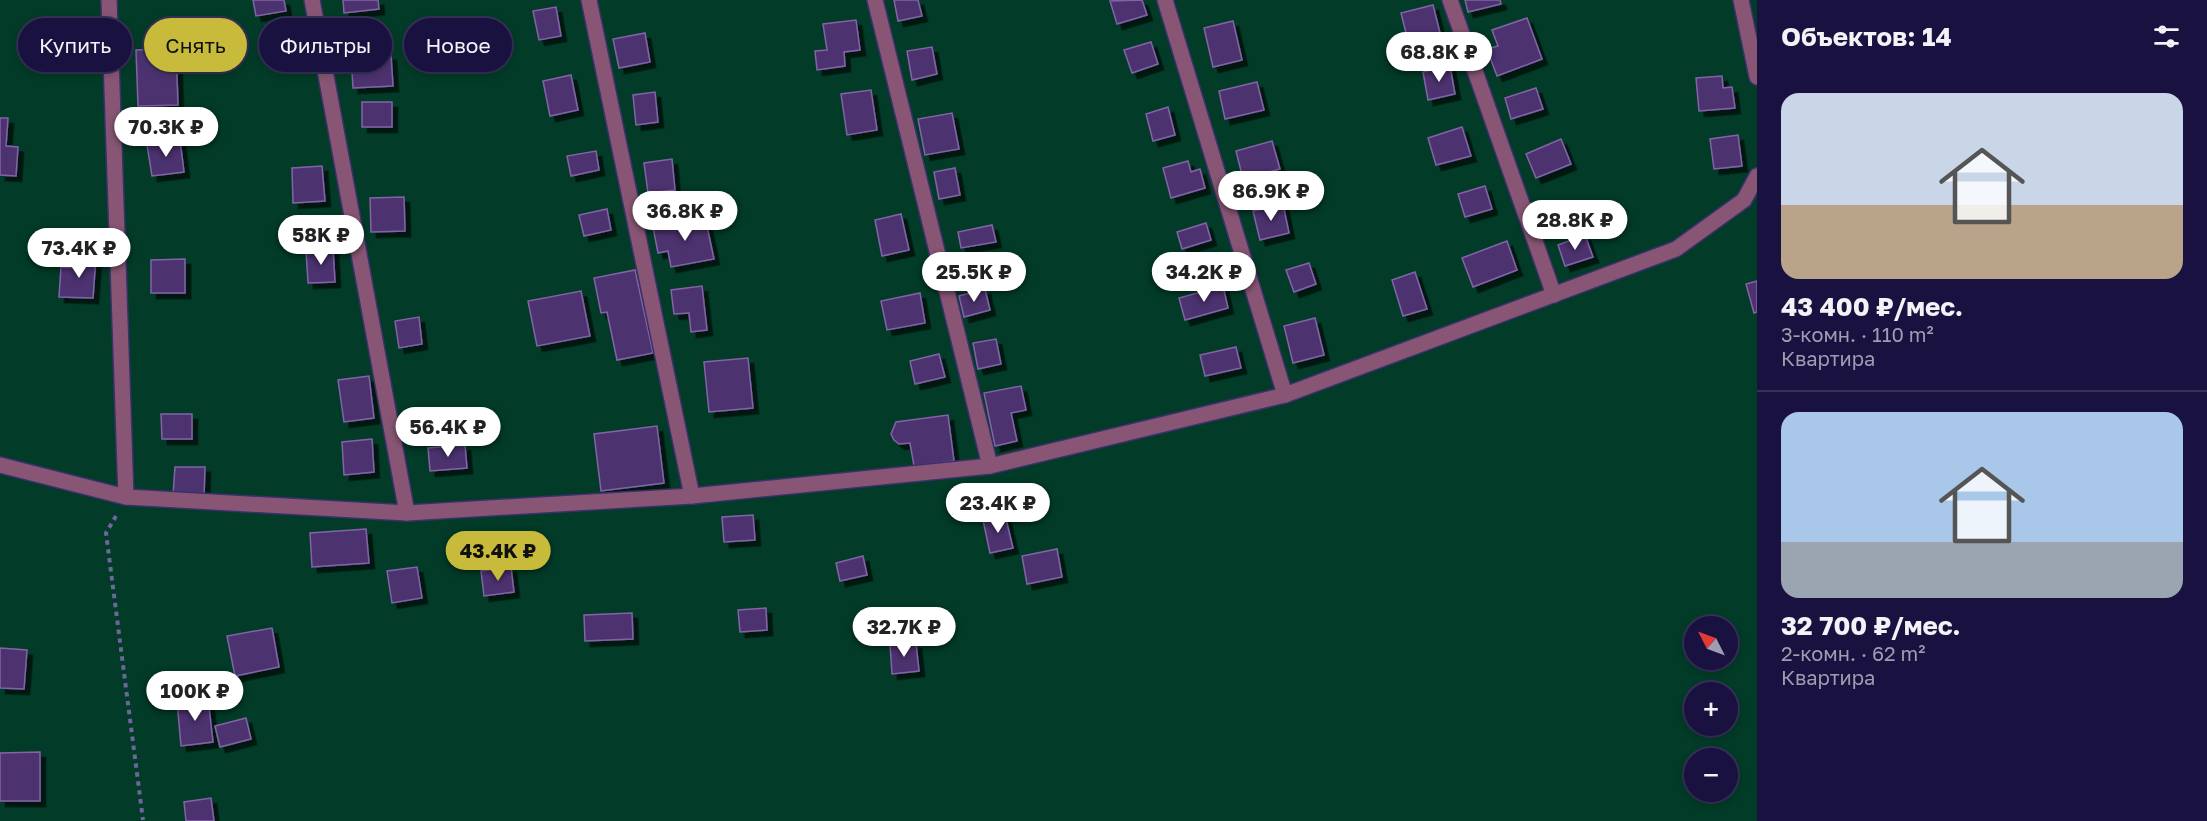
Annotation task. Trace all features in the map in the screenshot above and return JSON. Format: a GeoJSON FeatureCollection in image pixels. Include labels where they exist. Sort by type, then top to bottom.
{"type":"FeatureCollection","features":[{"type":"Feature","properties":{"kind":"lane"},"geometry":{"type":"LineString","coordinates":[[109,0],[126,497]]}},
{"type":"Feature","properties":{"kind":"lane"},"geometry":{"type":"LineString","coordinates":[[312,0],[407,513]]}},
{"type":"Feature","properties":{"kind":"lane"},"geometry":{"type":"LineString","coordinates":[[589,0],[692,496]]}},
{"type":"Feature","properties":{"kind":"lane"},"geometry":{"type":"LineString","coordinates":[[875,0],[990,466]]}},
{"type":"Feature","properties":{"kind":"lane"},"geometry":{"type":"LineString","coordinates":[[1166,0],[1285,395]]}},
{"type":"Feature","properties":{"kind":"lane"},"geometry":{"type":"LineString","coordinates":[[1450,0],[1554,295]]}},
{"type":"Feature","properties":{"kind":"lane"},"geometry":{"type":"LineString","coordinates":[[1741,0],[1757,77]]}},
{"type":"Feature","properties":{"kind":"lane"},"geometry":{"type":"LineString","coordinates":[[0,465],[126,497],[407,513],[692,496],[990,466],[1285,395],[1676,249],[1744,200],[1757,176]]}},
{"type":"Feature","properties":{"kind":"path"},"geometry":{"type":"LineString","coordinates":[[126,497],[106,533],[144,820]]}},
{"type":"Feature","properties":{"kind":"green space"},"geometry":{"type":"Polygon","coordinates":[[[0,0],[1757,0],[1757,821],[0,821],[0,0]]]}},
{"type":"Feature","properties":{"kind":"building"},"geometry":{"type":"Polygon","coordinates":[[[253,0],[284,0],[286,11],[256,16],[253,0]]]}},
{"type":"Feature","properties":{"kind":"building"},"geometry":{"type":"Polygon","coordinates":[[[343,0],[378,0],[379,9],[344,13],[343,0]]]}},
{"type":"Feature","properties":{"kind":"building"},"geometry":{"type":"Polygon","coordinates":[[[894,0],[918,0],[922,16],[898,21],[894,0]]]}},
{"type":"Feature","properties":{"kind":"building"},"geometry":{"type":"Polygon","coordinates":[[[1142,0],[1147,15],[1117,24],[1110,1],[1142,0]]]}},
{"type":"Feature","properties":{"kind":"building"},"geometry":{"type":"Polygon","coordinates":[[[1465,0],[1500,0],[1501,4],[1468,12],[1465,0]]]}},
{"type":"Feature","properties":{"kind":"building"},"geometry":{"type":"Polygon","coordinates":[[[1433,5],[1440,33],[1408,41],[1401,13],[1433,5]]]}},
{"type":"Feature","properties":{"kind":"building"},"geometry":{"type":"Polygon","coordinates":[[[556,7],[561,36],[539,40],[533,11],[556,7]]]}},
{"type":"Feature","properties":{"kind":"building"},"geometry":{"type":"Polygon","coordinates":[[[1527,18],[1542,59],[1497,76],[1487,49],[1498,46],[1492,30],[1527,18]]]}},
{"type":"Feature","properties":{"kind":"building"},"geometry":{"type":"Polygon","coordinates":[[[856,20],[860,50],[844,52],[845,66],[817,70],[815,51],[827,50],[823,24],[856,20]]]}},
{"type":"Feature","properties":{"kind":"building"},"geometry":{"type":"Polygon","coordinates":[[[1233,21],[1242,60],[1213,67],[1204,28],[1233,21]]]}},
{"type":"Feature","properties":{"kind":"building"},"geometry":{"type":"Polygon","coordinates":[[[645,33],[650,62],[619,68],[613,39],[645,33]]]}},
{"type":"Feature","properties":{"kind":"building"},"geometry":{"type":"Polygon","coordinates":[[[1151,42],[1158,64],[1132,73],[1124,50],[1151,42]]]}},
{"type":"Feature","properties":{"kind":"building"},"geometry":{"type":"Polygon","coordinates":[[[932,47],[937,74],[912,80],[907,51],[932,47]]]}},
{"type":"Feature","properties":{"kind":"building"},"geometry":{"type":"Polygon","coordinates":[[[136,50],[144,50],[144,72],[177,72],[178,105],[138,106],[136,50]]]}},
{"type":"Feature","properties":{"kind":"building"},"geometry":{"type":"Polygon","coordinates":[[[1450,66],[1455,94],[1428,100],[1423,72],[1450,66]]]}},
{"type":"Feature","properties":{"kind":"building"},"geometry":{"type":"Polygon","coordinates":[[[392,70],[393,86],[353,88],[352,72],[392,70]]]}},
{"type":"Feature","properties":{"kind":"building"},"geometry":{"type":"Polygon","coordinates":[[[571,75],[578,110],[550,116],[543,81],[571,75]]]}},
{"type":"Feature","properties":{"kind":"building"},"geometry":{"type":"Polygon","coordinates":[[[1722,76],[1723,88],[1732,87],[1735,108],[1699,111],[1696,78],[1722,76]]]}},
{"type":"Feature","properties":{"kind":"building"},"geometry":{"type":"Polygon","coordinates":[[[1257,82],[1264,110],[1225,119],[1219,91],[1257,82]]]}},
{"type":"Feature","properties":{"kind":"building"},"geometry":{"type":"Polygon","coordinates":[[[1536,88],[1543,109],[1511,119],[1505,98],[1536,88]]]}},
{"type":"Feature","properties":{"kind":"building"},"geometry":{"type":"Polygon","coordinates":[[[871,90],[877,130],[847,135],[841,94],[871,90]]]}},
{"type":"Feature","properties":{"kind":"building"},"geometry":{"type":"Polygon","coordinates":[[[655,92],[658,122],[636,125],[633,95],[655,92]]]}},
{"type":"Feature","properties":{"kind":"building"},"geometry":{"type":"Polygon","coordinates":[[[362,102],[392,102],[392,127],[362,127],[362,102]]]}},
{"type":"Feature","properties":{"kind":"building"},"geometry":{"type":"Polygon","coordinates":[[[1168,107],[1175,135],[1153,141],[1146,114],[1168,107]]]}},
{"type":"Feature","properties":{"kind":"building"},"geometry":{"type":"Polygon","coordinates":[[[952,113],[959,149],[925,155],[918,119],[952,113]]]}},
{"type":"Feature","properties":{"kind":"building"},"geometry":{"type":"Polygon","coordinates":[[[0,118],[8,118],[6,146],[18,147],[16,176],[0,175],[0,118]]]}},
{"type":"Feature","properties":{"kind":"building"},"geometry":{"type":"Polygon","coordinates":[[[1462,127],[1471,156],[1436,165],[1428,138],[1462,127]]]}},
{"type":"Feature","properties":{"kind":"building"},"geometry":{"type":"Polygon","coordinates":[[[1738,135],[1742,166],[1714,169],[1710,139],[1738,135]]]}},
{"type":"Feature","properties":{"kind":"building"},"geometry":{"type":"Polygon","coordinates":[[[1561,139],[1571,164],[1536,178],[1526,154],[1561,139]]]}},
{"type":"Feature","properties":{"kind":"building"},"geometry":{"type":"Polygon","coordinates":[[[180,140],[184,172],[152,176],[147,145],[180,140]]]}},
{"type":"Feature","properties":{"kind":"building"},"geometry":{"type":"Polygon","coordinates":[[[1272,141],[1280,169],[1243,179],[1236,151],[1272,141]]]}},
{"type":"Feature","properties":{"kind":"building"},"geometry":{"type":"Polygon","coordinates":[[[596,151],[599,170],[571,176],[567,156],[596,151]]]}},
{"type":"Feature","properties":{"kind":"building"},"geometry":{"type":"Polygon","coordinates":[[[672,159],[675,190],[648,193],[644,163],[672,159]]]}},
{"type":"Feature","properties":{"kind":"building"},"geometry":{"type":"Polygon","coordinates":[[[1188,161],[1191,172],[1200,169],[1205,188],[1171,198],[1163,168],[1188,161]]]}},
{"type":"Feature","properties":{"kind":"building"},"geometry":{"type":"Polygon","coordinates":[[[322,166],[325,201],[293,203],[292,168],[322,166]]]}},
{"type":"Feature","properties":{"kind":"building"},"geometry":{"type":"Polygon","coordinates":[[[955,168],[960,195],[939,199],[934,172],[955,168]]]}},
{"type":"Feature","properties":{"kind":"building"},"geometry":{"type":"Polygon","coordinates":[[[1485,186],[1492,209],[1465,217],[1458,194],[1485,186]]]}},
{"type":"Feature","properties":{"kind":"building"},"geometry":{"type":"Polygon","coordinates":[[[404,197],[405,231],[371,232],[370,198],[404,197]]]}},
{"type":"Feature","properties":{"kind":"building"},"geometry":{"type":"Polygon","coordinates":[[[1283,204],[1289,233],[1260,240],[1253,211],[1283,204]]]}},
{"type":"Feature","properties":{"kind":"building"},"geometry":{"type":"Polygon","coordinates":[[[607,209],[611,230],[584,236],[579,215],[607,209]]]}},
{"type":"Feature","properties":{"kind":"building"},"geometry":{"type":"Polygon","coordinates":[[[901,214],[909,250],[882,256],[875,220],[901,214]]]}},
{"type":"Feature","properties":{"kind":"building"},"geometry":{"type":"Polygon","coordinates":[[[705,217],[714,259],[671,267],[668,251],[658,253],[653,227],[705,217]]]}},
{"type":"Feature","properties":{"kind":"building"},"geometry":{"type":"Polygon","coordinates":[[[1206,223],[1211,240],[1182,249],[1177,232],[1206,223]]]}},
{"type":"Feature","properties":{"kind":"building"},"geometry":{"type":"Polygon","coordinates":[[[992,225],[996,242],[961,248],[958,232],[992,225]]]}},
{"type":"Feature","properties":{"kind":"building"},"geometry":{"type":"Polygon","coordinates":[[[1585,235],[1593,257],[1565,266],[1558,245],[1585,235]]]}},
{"type":"Feature","properties":{"kind":"building"},"geometry":{"type":"Polygon","coordinates":[[[1507,241],[1517,270],[1473,287],[1462,258],[1507,241]]]}},
{"type":"Feature","properties":{"kind":"building"},"geometry":{"type":"Polygon","coordinates":[[[333,248],[335,282],[308,283],[306,250],[333,248]]]}},
{"type":"Feature","properties":{"kind":"building"},"geometry":{"type":"Polygon","coordinates":[[[78,256],[96,256],[93,298],[59,297],[61,267],[77,268],[78,256]]]}},
{"type":"Feature","properties":{"kind":"building"},"geometry":{"type":"Polygon","coordinates":[[[185,259],[185,293],[151,293],[151,260],[185,259]]]}},
{"type":"Feature","properties":{"kind":"building"},"geometry":{"type":"Polygon","coordinates":[[[1309,263],[1316,284],[1294,292],[1286,270],[1309,263]]]}},
{"type":"Feature","properties":{"kind":"building"},"geometry":{"type":"Polygon","coordinates":[[[635,270],[653,353],[617,360],[607,312],[601,313],[594,278],[635,270]]]}},
{"type":"Feature","properties":{"kind":"building"},"geometry":{"type":"Polygon","coordinates":[[[1415,272],[1427,309],[1403,316],[1392,280],[1415,272]]]}},
{"type":"Feature","properties":{"kind":"building"},"geometry":{"type":"Polygon","coordinates":[[[1757,281],[1757,312],[1754,313],[1746,284],[1757,281]]]}},
{"type":"Feature","properties":{"kind":"building"},"geometry":{"type":"Polygon","coordinates":[[[702,286],[707,330],[691,332],[689,313],[674,314],[671,290],[702,286]]]}},
{"type":"Feature","properties":{"kind":"building"},"geometry":{"type":"Polygon","coordinates":[[[1223,286],[1228,308],[1185,320],[1179,298],[1223,286]]]}},
{"type":"Feature","properties":{"kind":"building"},"geometry":{"type":"Polygon","coordinates":[[[985,289],[990,310],[964,317],[959,296],[985,289]]]}},
{"type":"Feature","properties":{"kind":"building"},"geometry":{"type":"Polygon","coordinates":[[[581,291],[590,336],[537,346],[528,301],[581,291]]]}},
{"type":"Feature","properties":{"kind":"building"},"geometry":{"type":"Polygon","coordinates":[[[920,293],[925,323],[887,330],[881,301],[920,293]]]}},
{"type":"Feature","properties":{"kind":"building"},"geometry":{"type":"Polygon","coordinates":[[[419,317],[422,344],[399,348],[395,321],[419,317]]]}},
{"type":"Feature","properties":{"kind":"building"},"geometry":{"type":"Polygon","coordinates":[[[1315,318],[1324,355],[1293,363],[1284,326],[1315,318]]]}},
{"type":"Feature","properties":{"kind":"building"},"geometry":{"type":"Polygon","coordinates":[[[996,339],[1001,364],[978,369],[973,343],[996,339]]]}},
{"type":"Feature","properties":{"kind":"building"},"geometry":{"type":"Polygon","coordinates":[[[1236,347],[1241,368],[1205,376],[1200,355],[1236,347]]]}},
{"type":"Feature","properties":{"kind":"building"},"geometry":{"type":"Polygon","coordinates":[[[939,354],[945,377],[915,384],[910,361],[939,354]]]}},
{"type":"Feature","properties":{"kind":"building"},"geometry":{"type":"Polygon","coordinates":[[[748,358],[753,408],[709,412],[704,362],[748,358]]]}},
{"type":"Feature","properties":{"kind":"building"},"geometry":{"type":"Polygon","coordinates":[[[369,376],[374,418],[344,422],[338,380],[369,376]]]}},
{"type":"Feature","properties":{"kind":"building"},"geometry":{"type":"Polygon","coordinates":[[[1021,386],[1026,410],[1011,413],[1017,441],[995,446],[984,393],[1021,386]]]}},
{"type":"Feature","properties":{"kind":"building"},"geometry":{"type":"Polygon","coordinates":[[[161,414],[192,414],[192,439],[162,439],[161,414]]]}},
{"type":"Feature","properties":{"kind":"building"},"geometry":{"type":"Polygon","coordinates":[[[948,415],[954,461],[914,466],[910,443],[899,444],[891,434],[896,422],[948,415]]]}},
{"type":"Feature","properties":{"kind":"building"},"geometry":{"type":"Polygon","coordinates":[[[657,426],[664,483],[601,491],[594,434],[657,426]]]}},
{"type":"Feature","properties":{"kind":"building"},"geometry":{"type":"Polygon","coordinates":[[[372,439],[374,472],[344,475],[342,442],[372,439]]]}},
{"type":"Feature","properties":{"kind":"building"},"geometry":{"type":"Polygon","coordinates":[[[465,445],[467,468],[430,471],[428,448],[465,445]]]}},
{"type":"Feature","properties":{"kind":"building"},"geometry":{"type":"Polygon","coordinates":[[[175,467],[205,467],[204,496],[173,495],[175,467]]]}},
{"type":"Feature","properties":{"kind":"building"},"geometry":{"type":"Polygon","coordinates":[[[753,515],[755,540],[724,542],[722,517],[753,515]]]}},
{"type":"Feature","properties":{"kind":"building"},"geometry":{"type":"Polygon","coordinates":[[[1005,515],[1013,548],[990,553],[983,520],[1005,515]]]}},
{"type":"Feature","properties":{"kind":"building"},"geometry":{"type":"Polygon","coordinates":[[[366,529],[369,563],[312,567],[310,533],[366,529]]]}},
{"type":"Feature","properties":{"kind":"building"},"geometry":{"type":"Polygon","coordinates":[[[1057,549],[1062,577],[1027,584],[1022,556],[1057,549]]]}},
{"type":"Feature","properties":{"kind":"building"},"geometry":{"type":"Polygon","coordinates":[[[863,556],[867,575],[840,581],[836,563],[863,556]]]}},
{"type":"Feature","properties":{"kind":"building"},"geometry":{"type":"Polygon","coordinates":[[[417,567],[422,598],[392,603],[387,571],[417,567]]]}},
{"type":"Feature","properties":{"kind":"building"},"geometry":{"type":"Polygon","coordinates":[[[511,567],[514,592],[484,596],[481,571],[511,567]]]}},
{"type":"Feature","properties":{"kind":"building"},"geometry":{"type":"Polygon","coordinates":[[[766,608],[767,630],[740,632],[738,610],[766,608]]]}},
{"type":"Feature","properties":{"kind":"building"},"geometry":{"type":"Polygon","coordinates":[[[632,613],[633,639],[585,641],[584,615],[632,613]]]}},
{"type":"Feature","properties":{"kind":"building"},"geometry":{"type":"Polygon","coordinates":[[[272,628],[279,667],[235,676],[227,636],[272,628]]]}},
{"type":"Feature","properties":{"kind":"building"},"geometry":{"type":"Polygon","coordinates":[[[916,643],[919,671],[892,674],[890,645],[916,643]]]}},
{"type":"Feature","properties":{"kind":"building"},"geometry":{"type":"Polygon","coordinates":[[[0,648],[27,650],[24,689],[0,688],[0,648]]]}},
{"type":"Feature","properties":{"kind":"building"},"geometry":{"type":"Polygon","coordinates":[[[208,698],[213,742],[181,746],[177,701],[208,698]]]}},
{"type":"Feature","properties":{"kind":"building"},"geometry":{"type":"Polygon","coordinates":[[[246,718],[251,739],[220,747],[215,726],[246,718]]]}},
{"type":"Feature","properties":{"kind":"building"},"geometry":{"type":"Polygon","coordinates":[[[40,752],[40,801],[0,801],[0,753],[40,752]]]}},
{"type":"Feature","properties":{"kind":"building"},"geometry":{"type":"Polygon","coordinates":[[[211,798],[214,821],[186,821],[184,802],[211,798]]]}}]}
